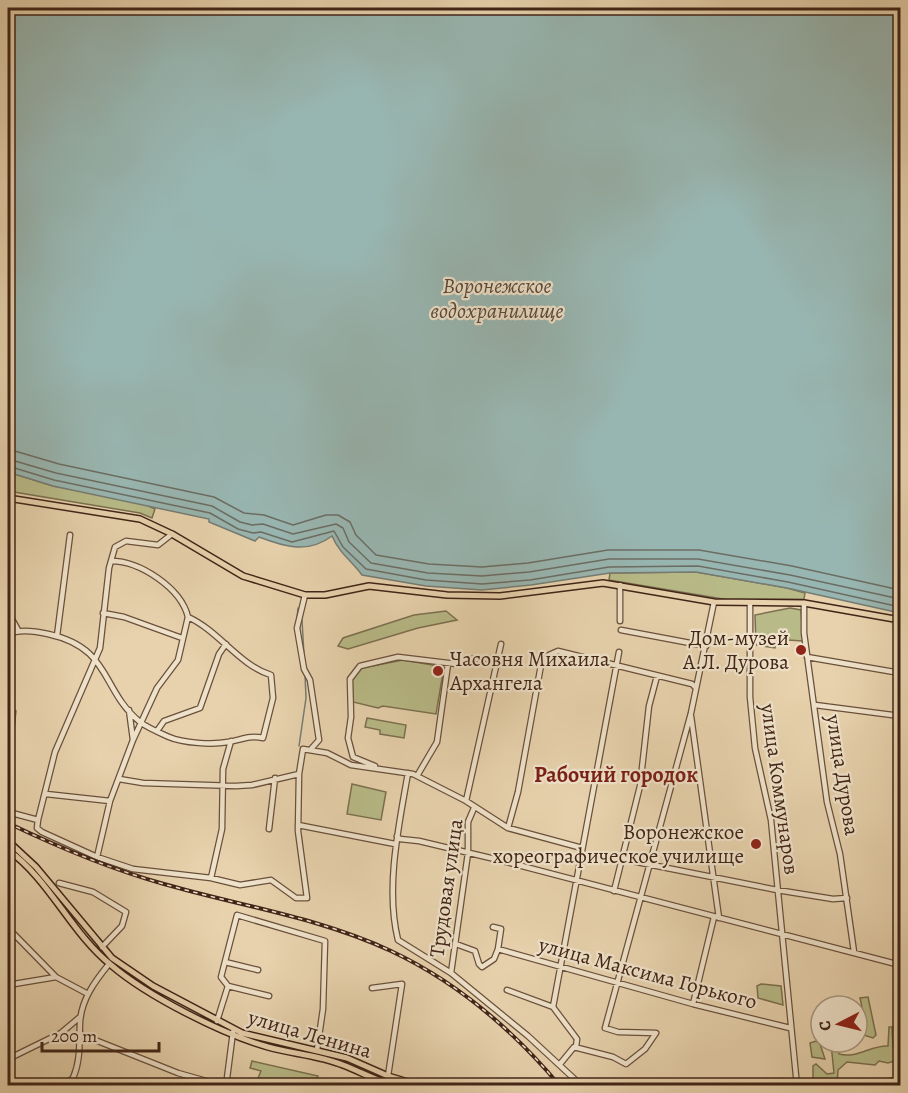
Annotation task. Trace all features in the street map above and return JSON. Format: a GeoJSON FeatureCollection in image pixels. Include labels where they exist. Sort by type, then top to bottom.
{"type":"FeatureCollection","features":[{"type":"Feature","properties":{"kind":"main road"},"geometry":{"type":"LineString","coordinates":[[8,498],[140,519],[172,534],[243,576],[305,595],[325,595],[376,586],[438,594],[500,596],[594,583],[620,585],[714,602],[804,603],[900,620]]}},
{"type":"Feature","properties":{"kind":"main road","name":"улица Ленина"},"geometry":{"type":"LineString","coordinates":[[8,841],[36,867],[102,947],[123,967],[217,1021],[233,1033],[317,1050],[359,1062],[388,1076],[420,1085]]}},
{"type":"Feature","properties":{"kind":"main road","name":"улица Ленина"},"geometry":{"type":"LineString","coordinates":[[8,850],[31,872],[109,964],[137,984],[233,1033],[344,1065],[366,1077],[394,1086]]}},
{"type":"Feature","properties":{"kind":"street"},"geometry":{"type":"LineString","coordinates":[[172,534],[158,545],[121,542],[115,547],[97,659],[55,752],[38,820],[38,828],[42,832],[97,857],[133,869],[211,878],[240,885],[271,880],[296,898],[308,896],[298,825],[299,774],[303,749],[311,749],[327,753],[351,765],[417,776],[466,801],[508,828],[582,848]]}},
{"type":"Feature","properties":{"kind":"street"},"geometry":{"type":"LineString","coordinates":[[57,636],[70,536]]}},
{"type":"Feature","properties":{"kind":"street"},"geometry":{"type":"LineString","coordinates":[[97,857],[110,801],[118,779],[157,687],[178,660],[188,617],[186,609],[173,594],[144,568],[131,563],[111,561]]}},
{"type":"Feature","properties":{"kind":"street"},"geometry":{"type":"LineString","coordinates":[[620,585],[620,621]]}},
{"type":"Feature","properties":{"kind":"street"},"geometry":{"type":"LineString","coordinates":[[305,595],[297,628],[304,669],[310,680],[319,740],[327,753]]}},
{"type":"Feature","properties":{"kind":"street"},"geometry":{"type":"LineString","coordinates":[[576,1047],[613,1057],[626,1064],[645,1048],[656,1033],[618,1032],[605,1028],[619,984],[691,712],[714,602]]}},
{"type":"Feature","properties":{"kind":"street","name":"улица Коммунаров"},"geometry":{"type":"LineString","coordinates":[[750,603],[750,698],[754,738],[771,820],[797,1086]]}},
{"type":"Feature","properties":{"kind":"street","name":"улица Дурова"},"geometry":{"type":"LineString","coordinates":[[804,603],[804,633],[827,802],[848,898],[854,952]]}},
{"type":"Feature","properties":{"kind":"street"},"geometry":{"type":"LineString","coordinates":[[8,612],[18,630]]}},
{"type":"Feature","properties":{"kind":"street"},"geometry":{"type":"LineString","coordinates":[[103,613],[124,617],[182,638]]}},
{"type":"Feature","properties":{"kind":"street"},"geometry":{"type":"LineString","coordinates":[[8,634],[18,630],[67,639],[97,659],[129,710],[141,723],[172,738],[231,741],[253,736],[263,738],[273,698],[274,681],[271,675],[260,672],[207,627],[188,617]]}},
{"type":"Feature","properties":{"kind":"street"},"geometry":{"type":"LineString","coordinates":[[621,630],[706,646]]}},
{"type":"Feature","properties":{"kind":"street"},"geometry":{"type":"LineString","coordinates":[[157,731],[164,721],[200,708],[219,654],[226,644]]}},
{"type":"Feature","properties":{"kind":"street","name":"Трудовая улица"},"geometry":{"type":"LineString","coordinates":[[466,801],[501,644]]}},
{"type":"Feature","properties":{"kind":"street"},"geometry":{"type":"LineString","coordinates":[[508,828],[518,792],[542,665],[549,655],[558,651],[692,684],[696,688]]}},
{"type":"Feature","properties":{"kind":"street"},"geometry":{"type":"LineString","coordinates":[[553,1007],[620,652]]}},
{"type":"Feature","properties":{"kind":"street"},"geometry":{"type":"LineString","coordinates":[[378,768],[357,759],[350,752],[348,738],[351,717],[351,676],[360,666],[398,657],[448,664],[460,663],[469,659],[499,658]]}},
{"type":"Feature","properties":{"kind":"street"},"geometry":{"type":"LineString","coordinates":[[807,657],[900,673]]}},
{"type":"Feature","properties":{"kind":"street"},"geometry":{"type":"LineString","coordinates":[[417,776],[437,742],[448,664]]}},
{"type":"Feature","properties":{"kind":"street"},"geometry":{"type":"LineString","coordinates":[[614,891],[640,786],[649,706],[657,676]]}},
{"type":"Feature","properties":{"kind":"street"},"geometry":{"type":"LineString","coordinates":[[815,705],[900,716]]}},
{"type":"Feature","properties":{"kind":"street"},"geometry":{"type":"LineString","coordinates":[[129,710],[133,740]]}},
{"type":"Feature","properties":{"kind":"street"},"geometry":{"type":"LineString","coordinates":[[691,712],[714,879],[717,917],[693,1004]]}},
{"type":"Feature","properties":{"kind":"street"},"geometry":{"type":"LineString","coordinates":[[311,749],[319,740]]}},
{"type":"Feature","properties":{"kind":"street"},"geometry":{"type":"LineString","coordinates":[[211,878],[222,828],[223,769],[231,741]]}},
{"type":"Feature","properties":{"kind":"street"},"geometry":{"type":"LineString","coordinates":[[408,773],[395,844],[394,925],[398,940],[451,973],[560,1064],[582,1086]]}},
{"type":"Feature","properties":{"kind":"street"},"geometry":{"type":"LineString","coordinates":[[118,779],[143,783],[252,785],[299,774]]}},
{"type":"Feature","properties":{"kind":"street"},"geometry":{"type":"LineString","coordinates":[[270,829],[275,778]]}},
{"type":"Feature","properties":{"kind":"street"},"geometry":{"type":"LineString","coordinates":[[46,794],[110,801]]}},
{"type":"Feature","properties":{"kind":"street","name":"Трудовая улица"},"geometry":{"type":"LineString","coordinates":[[451,973],[468,853],[468,822],[474,808]]}},
{"type":"Feature","properties":{"kind":"street"},"geometry":{"type":"LineString","coordinates":[[8,812],[38,820]]}},
{"type":"Feature","properties":{"kind":"street"},"geometry":{"type":"LineString","coordinates":[[298,825],[395,844]]}},
{"type":"Feature","properties":{"kind":"street"},"geometry":{"type":"LineString","coordinates":[[397,836],[400,839],[419,841],[468,853],[900,965]]}},
{"type":"Feature","properties":{"kind":"street"},"geometry":{"type":"LineString","coordinates":[[622,859],[777,890],[833,899],[848,898]]}},
{"type":"Feature","properties":{"kind":"street"},"geometry":{"type":"LineString","coordinates":[[59,884],[93,892],[126,912],[122,926],[102,947]]}},
{"type":"Feature","properties":{"kind":"street"},"geometry":{"type":"LineString","coordinates":[[269,996],[228,986],[221,977],[237,915],[325,942],[323,1009],[317,1050]]}},
{"type":"Feature","properties":{"kind":"street"},"geometry":{"type":"LineString","coordinates":[[456,944],[475,951],[482,968],[491,963],[498,949],[501,929],[493,927]]}},
{"type":"Feature","properties":{"kind":"street"},"geometry":{"type":"LineString","coordinates":[[8,928],[56,977],[88,994]]}},
{"type":"Feature","properties":{"kind":"street","name":"улица Максима Горького"},"geometry":{"type":"LineString","coordinates":[[498,949],[619,984],[790,1028]]}},
{"type":"Feature","properties":{"kind":"street"},"geometry":{"type":"LineString","coordinates":[[225,962],[258,970]]}},
{"type":"Feature","properties":{"kind":"street"},"geometry":{"type":"LineString","coordinates":[[62,1086],[73,1078],[78,1063],[80,1017],[88,994],[109,964]]}},
{"type":"Feature","properties":{"kind":"street"},"geometry":{"type":"LineString","coordinates":[[8,985],[56,977]]}},
{"type":"Feature","properties":{"kind":"street"},"geometry":{"type":"LineString","coordinates":[[372,988],[402,984],[388,1076]]}},
{"type":"Feature","properties":{"kind":"street"},"geometry":{"type":"LineString","coordinates":[[217,1021],[228,986]]}},
{"type":"Feature","properties":{"kind":"street"},"geometry":{"type":"LineString","coordinates":[[507,990],[553,1007],[577,1039],[576,1047],[560,1064]]}},
{"type":"Feature","properties":{"kind":"street"},"geometry":{"type":"LineString","coordinates":[[8,1059],[62,1033],[80,1017]]}},
{"type":"Feature","properties":{"kind":"street"},"geometry":{"type":"LineString","coordinates":[[80,1034],[177,1073],[225,1086],[233,1033]]}},
{"type":"Feature","properties":{"kind":"street"},"geometry":{"type":"LineString","coordinates":[[73,1078],[77,1086]]}},
{"type":"Feature","properties":{"kind":"street"},"geometry":{"type":"LineString","coordinates":[[872,1085],[900,1079]]}},
{"type":"Feature","properties":{"kind":"green space"},"geometry":{"type":"Polygon","coordinates":[[[8,472],[53,486],[142,503],[155,509],[152,518],[140,513],[8,491],[8,472]]]}},
{"type":"Feature","properties":{"kind":"green space"},"geometry":{"type":"Polygon","coordinates":[[[696,572],[787,588],[805,593],[804,599],[729,600],[609,580],[610,573],[696,572]]]}},
{"type":"Feature","properties":{"kind":"green space"},"geometry":{"type":"Polygon","coordinates":[[[790,608],[801,610],[803,641],[788,640],[789,637],[777,635],[775,648],[756,645],[755,615],[790,608]]]}},
{"type":"Feature","properties":{"kind":"green space"},"geometry":{"type":"Polygon","coordinates":[[[446,611],[457,620],[418,628],[348,649],[338,646],[343,638],[414,615],[446,611]]]}},
{"type":"Feature","properties":{"kind":"green space"},"geometry":{"type":"Polygon","coordinates":[[[403,660],[444,667],[436,714],[383,706],[378,708],[353,702],[352,679],[362,668],[403,660]]]}},
{"type":"Feature","properties":{"kind":"green space"},"geometry":{"type":"Polygon","coordinates":[[[8,710],[16,711],[14,730],[8,730],[8,710]]]}},
{"type":"Feature","properties":{"kind":"green space"},"geometry":{"type":"Polygon","coordinates":[[[367,718],[406,725],[404,738],[380,734],[380,730],[365,727],[367,718]]]}},
{"type":"Feature","properties":{"kind":"green space"},"geometry":{"type":"Polygon","coordinates":[[[352,784],[386,792],[381,820],[347,814],[352,784]]]}},
{"type":"Feature","properties":{"kind":"green space"},"geometry":{"type":"Polygon","coordinates":[[[761,984],[781,986],[783,1005],[758,998],[757,986],[761,984]]]}},
{"type":"Feature","properties":{"kind":"green space"},"geometry":{"type":"Polygon","coordinates":[[[869,1002],[876,1035],[873,1038],[869,1037],[869,1002]]]}},
{"type":"Feature","properties":{"kind":"green space"},"geometry":{"type":"Polygon","coordinates":[[[889,1027],[892,1027],[893,1048],[899,1053],[898,1060],[888,1063],[879,1061],[875,1065],[847,1062],[838,1070],[837,1085],[813,1085],[813,1066],[816,1064],[827,1074],[834,1073],[832,1054],[869,1054],[869,1050],[888,1046],[889,1027]]]}},
{"type":"Feature","properties":{"kind":"green space"},"geometry":{"type":"Polygon","coordinates":[[[812,1054],[823,1054],[825,1059],[812,1057],[812,1054]]]}},
{"type":"Feature","properties":{"kind":"green space"},"geometry":{"type":"Polygon","coordinates":[[[252,1061],[318,1076],[315,1085],[255,1085],[261,1071],[250,1068],[252,1061]]]}},
{"type":"Feature","properties":{"kind":"water","name":"Воронежское водохранилище"},"geometry":{"type":"Polygon","coordinates":[[[8,8],[900,8],[900,613],[787,588],[696,572],[610,573],[482,590],[426,586],[362,575],[342,552],[332,536],[323,542],[305,547],[287,546],[259,537],[255,541],[209,522],[209,519],[53,486],[8,472],[8,8]]]}},
{"type":"Feature","properties":{"kind":"waterway"},"geometry":{"type":"LineString","coordinates":[[297,618],[298,608]]}},
{"type":"Feature","properties":{"kind":"waterway"},"geometry":{"type":"LineString","coordinates":[[302,620],[304,655]]}},
{"type":"Feature","properties":{"kind":"waterway"},"geometry":{"type":"LineString","coordinates":[[299,746],[306,698],[305,675]]}},
{"type":"Feature","properties":{"kind":"waterway"},"geometry":{"type":"LineString","coordinates":[[301,776],[301,786]]}},
{"type":"Feature","properties":{"kind":"railway"},"geometry":{"type":"LineString","coordinates":[[8,823],[124,872],[335,929],[391,951],[439,977],[483,1009],[523,1046],[560,1086]]}},
{"type":"Feature","properties":{"kind":"place","name":"Дом-музей А.Л. Дурова"},"geometry":{"type":"Point","coordinates":[801,650]}},
{"type":"Feature","properties":{"kind":"place","name":"Часовня Михаила Архангела"},"geometry":{"type":"Point","coordinates":[438,671]}},
{"type":"Feature","properties":{"kind":"place","name":"Воронежское хореографическое училище"},"geometry":{"type":"Point","coordinates":[756,844]}},
{"type":"Feature","properties":{"kind":"district","name":"Рабочий городок"},"geometry":{"type":"Point","coordinates":[616,774]}}]}
